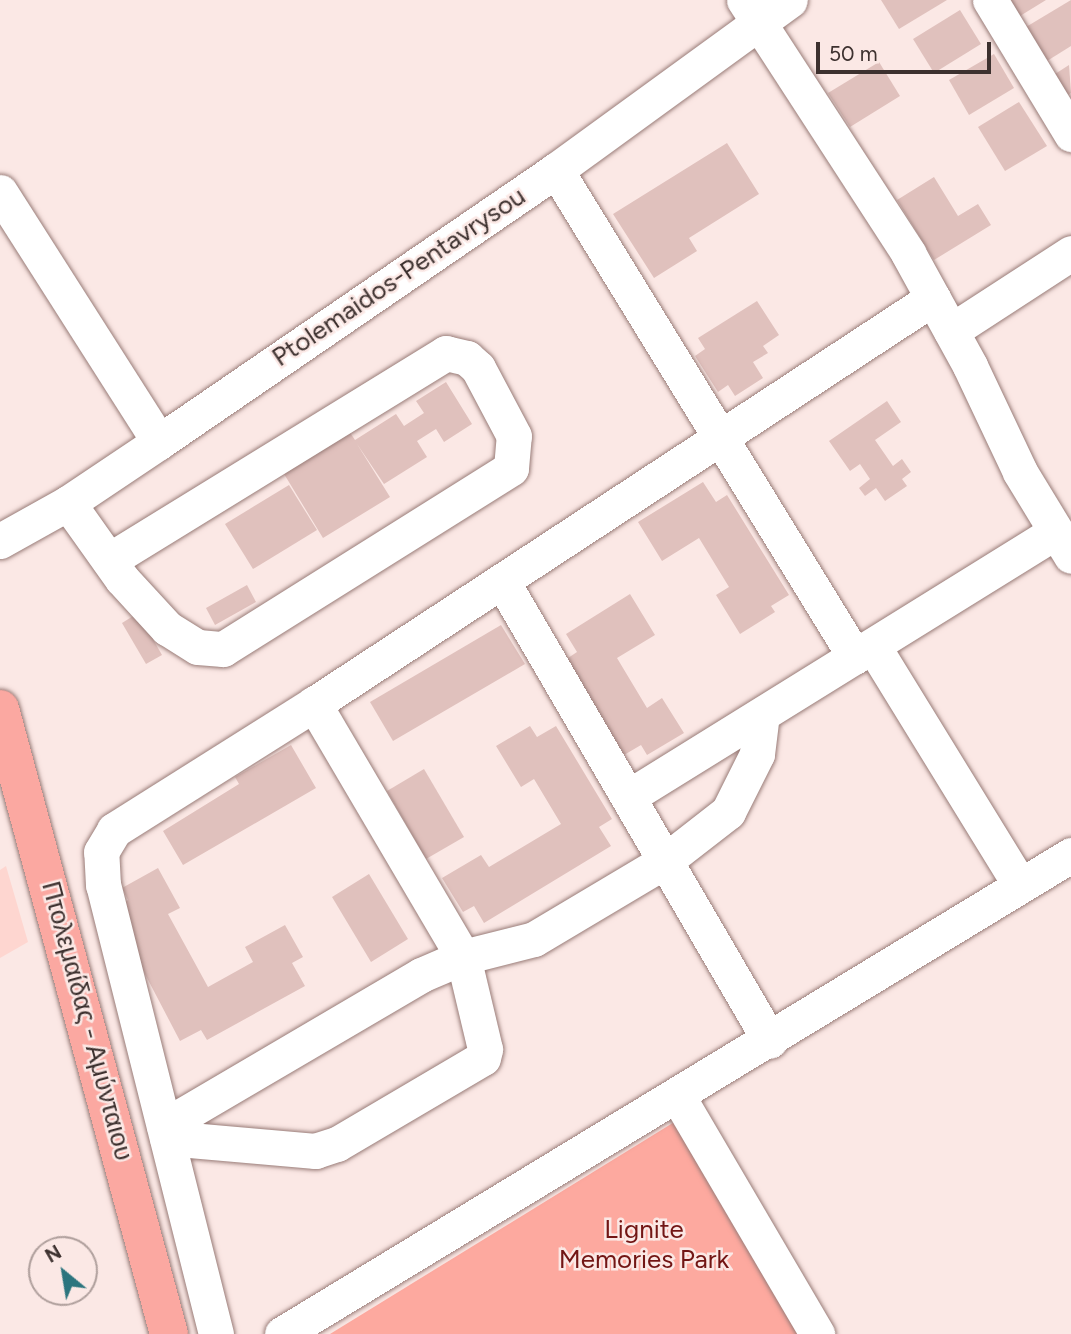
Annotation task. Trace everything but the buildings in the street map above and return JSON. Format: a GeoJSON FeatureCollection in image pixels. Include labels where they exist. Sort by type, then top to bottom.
{"type":"FeatureCollection","features":[{"type":"Feature","properties":{"kind":"main road","name":"Πτολεμαίδας - Αμύνταιου"},"geometry":{"type":"LineString","coordinates":[[0,711],[169,1334]]}},
{"type":"Feature","properties":{"kind":"street","name":"Ptolemaidos-Pentavrysou"},"geometry":{"type":"LineString","coordinates":[[0,541],[68,503],[556,170],[751,10],[790,0]]}},
{"type":"Feature","properties":{"kind":"street"},"geometry":{"type":"LineString","coordinates":[[990,0],[1071,134]]}},
{"type":"Feature","properties":{"kind":"street"},"geometry":{"type":"LineString","coordinates":[[628,797],[864,651],[1063,544],[1020,472],[933,298],[751,10]]}},
{"type":"Feature","properties":{"kind":"street"},"geometry":{"type":"LineString","coordinates":[[556,170],[721,437],[1020,885]]}},
{"type":"Feature","properties":{"kind":"street"},"geometry":{"type":"LineString","coordinates":[[0,192],[159,442]]}},
{"type":"Feature","properties":{"kind":"street"},"geometry":{"type":"LineString","coordinates":[[951,331],[1071,253]]}},
{"type":"Feature","properties":{"kind":"street"},"geometry":{"type":"LineString","coordinates":[[216,1334],[103,885],[101,852],[114,830],[314,704],[933,298]]}},
{"type":"Feature","properties":{"kind":"street"},"geometry":{"type":"LineString","coordinates":[[68,503],[109,560],[167,628],[198,646],[223,649],[511,468],[514,436],[478,368],[467,358],[446,353],[109,560]]}},
{"type":"Feature","properties":{"kind":"street"},"geometry":{"type":"LineString","coordinates":[[502,581],[770,1041]]}},
{"type":"Feature","properties":{"kind":"street"},"geometry":{"type":"LineString","coordinates":[[166,1132],[315,1151],[337,1144],[474,1067],[485,1049],[463,957],[314,704]]}},
{"type":"Feature","properties":{"kind":"street"},"geometry":{"type":"LineString","coordinates":[[166,1132],[421,975],[463,957],[534,939],[665,860],[728,812],[757,754],[762,716]]}},
{"type":"Feature","properties":{"kind":"street"},"geometry":{"type":"LineString","coordinates":[[282,1334],[770,1041],[1071,855]]}},
{"type":"Feature","properties":{"kind":"street"},"geometry":{"type":"LineString","coordinates":[[677,1095],[817,1334]]}},
{"type":"Feature","properties":{"kind":"shaded area"},"geometry":{"type":"Polygon","coordinates":[[[6,866],[28,942],[0,958],[0,870],[6,866]]]}},
{"type":"Feature","properties":{"kind":"green space","name":"Lignite Memories Park"},"geometry":{"type":"Polygon","coordinates":[[[676,1121],[802,1334],[330,1334],[676,1121]]]}}]}
